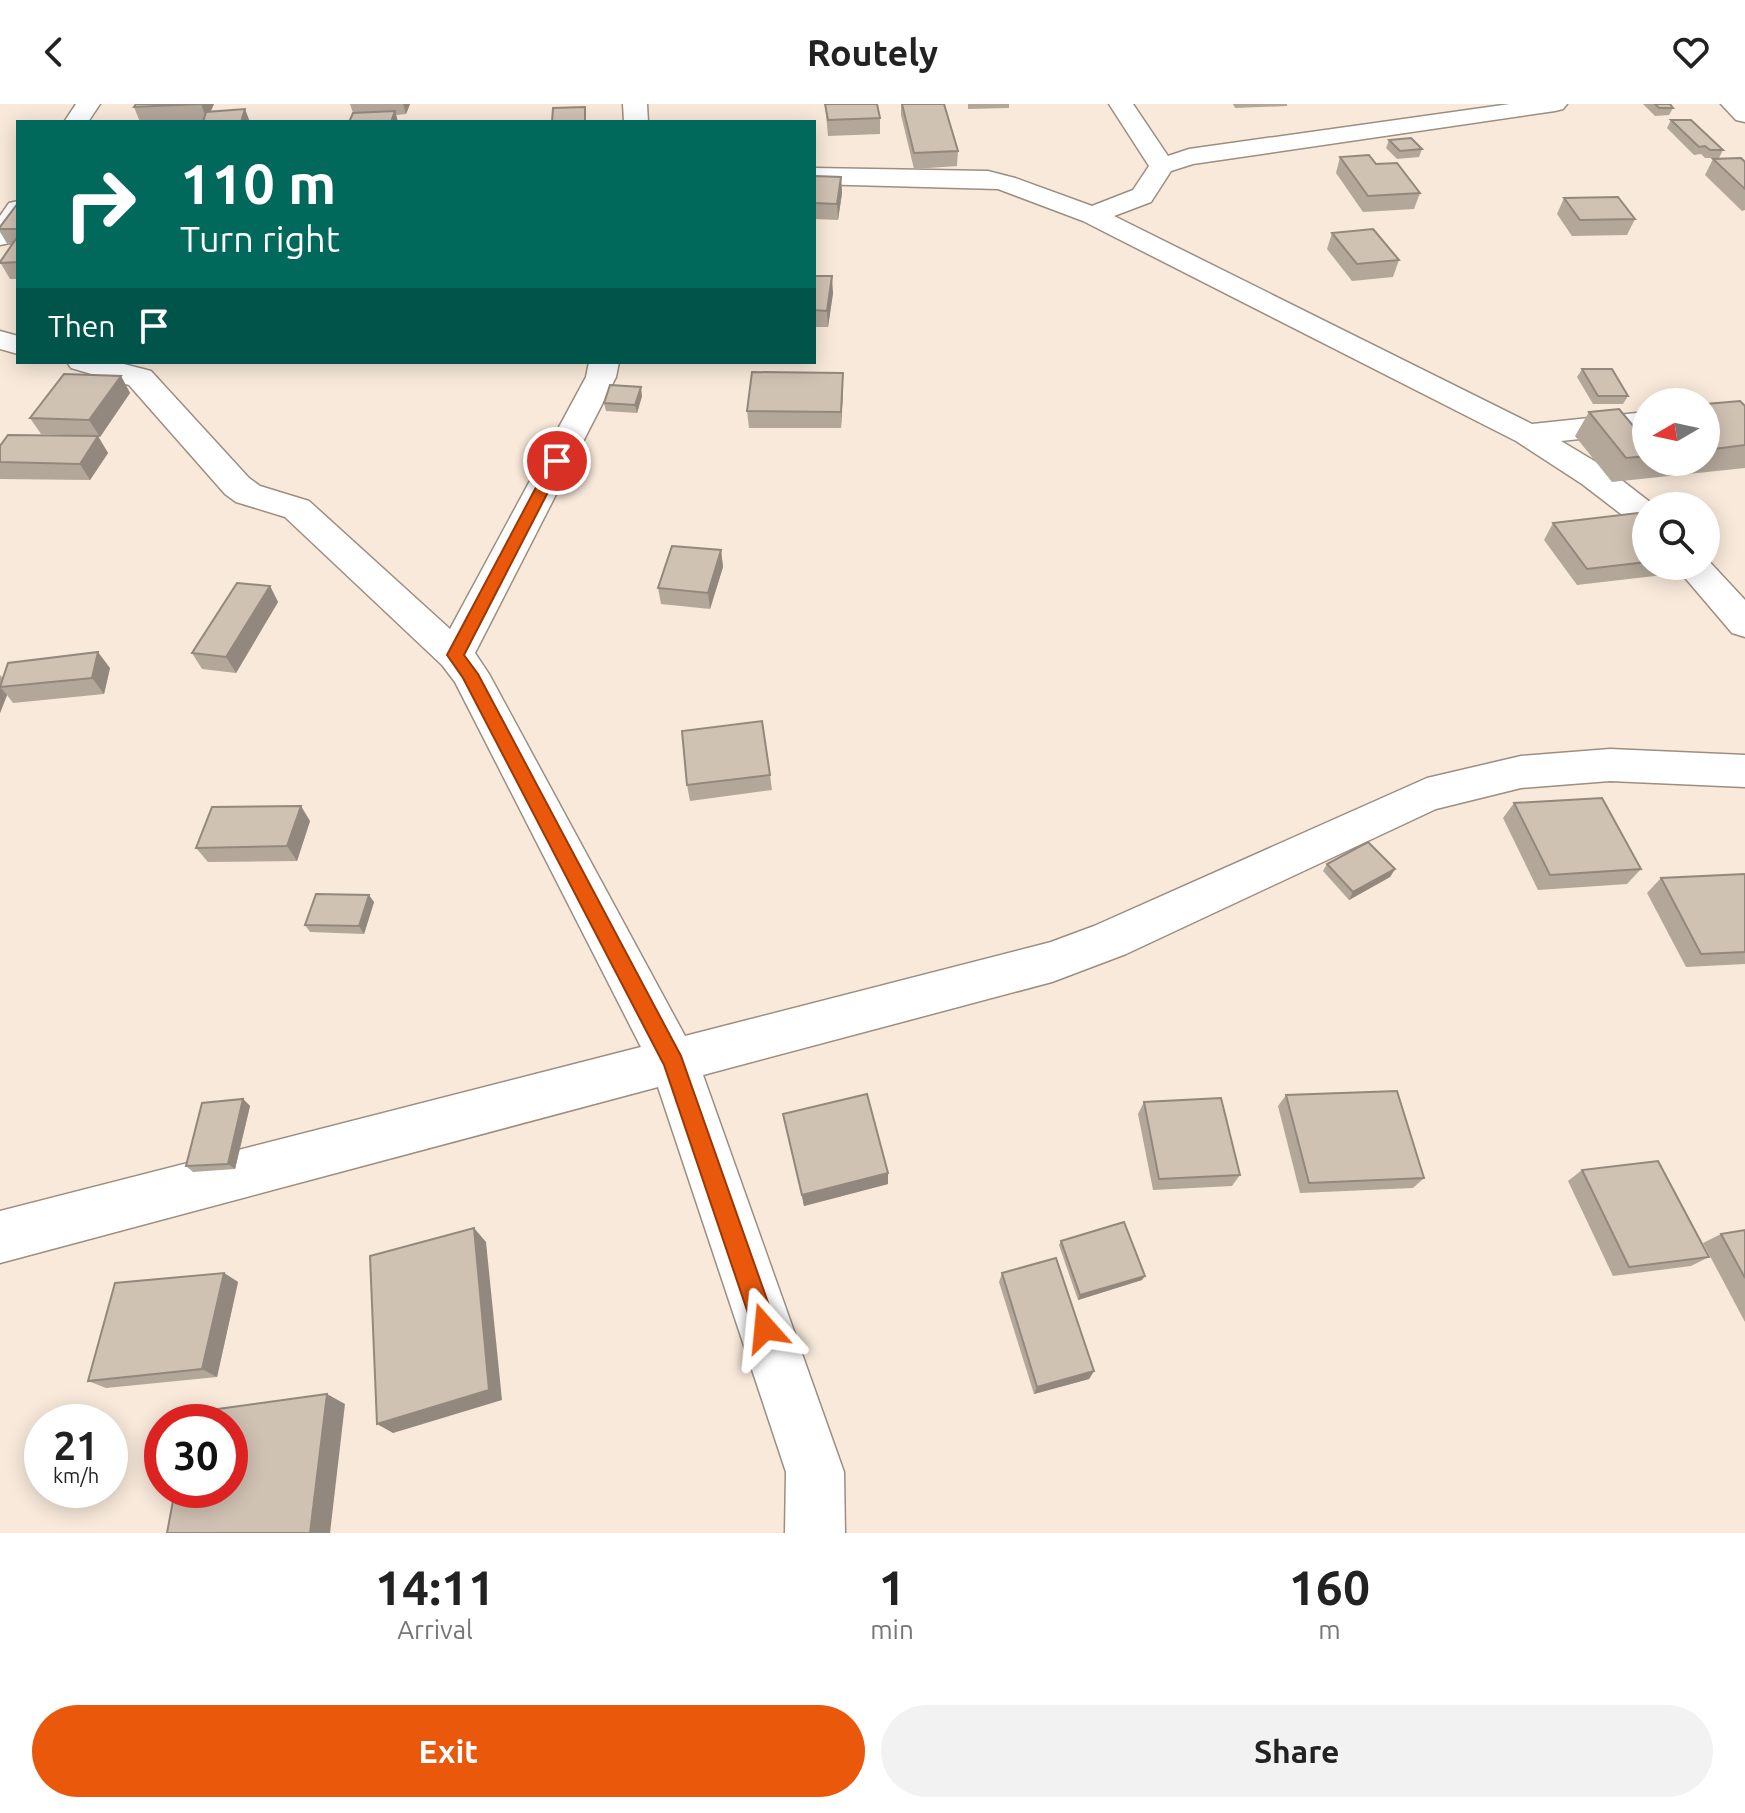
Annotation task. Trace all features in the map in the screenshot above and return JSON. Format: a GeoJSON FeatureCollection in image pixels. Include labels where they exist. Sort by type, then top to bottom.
{"type":"FeatureCollection","features":[{"type":"Feature","properties":{"kind":"street"},"geometry":{"type":"LineString","coordinates":[[1121,104],[1162,166]]}},
{"type":"Feature","properties":{"kind":"street"},"geometry":{"type":"LineString","coordinates":[[1092,215],[1142,196],[1162,166],[1189,157],[1555,104]]}},
{"type":"Feature","properties":{"kind":"street"},"geometry":{"type":"LineString","coordinates":[[1733,104],[1745,115]]}},
{"type":"Feature","properties":{"kind":"street"},"geometry":{"type":"LineString","coordinates":[[816,176],[988,179],[1092,215],[1527,434],[1594,476],[1632,505]]}},
{"type":"Feature","properties":{"kind":"street"},"geometry":{"type":"LineString","coordinates":[[0,237],[16,212]]}},
{"type":"Feature","properties":{"kind":"street"},"geometry":{"type":"LineString","coordinates":[[89,364],[140,378],[237,486],[248,494],[297,509],[455,655],[470,674],[674,1062],[815,1472],[815,1533]]}},
{"type":"Feature","properties":{"kind":"street"},"geometry":{"type":"LineString","coordinates":[[455,655],[601,377],[604,364]]}},
{"type":"Feature","properties":{"kind":"street"},"geometry":{"type":"LineString","coordinates":[[1527,434],[1632,423]]}},
{"type":"Feature","properties":{"kind":"street"},"geometry":{"type":"LineString","coordinates":[[1706,580],[1745,624]]}},
{"type":"Feature","properties":{"kind":"street"},"geometry":{"type":"LineString","coordinates":[[0,1237],[1052,962],[1110,940],[1427,795],[1521,772],[1551,769],[1610,765],[1745,771]]}},
{"type":"Feature","properties":{"kind":"building"},"geometry":{"type":"Polygon","coordinates":[[[136,104],[201,104],[134,107],[136,104]]]}},
{"type":"Feature","properties":{"kind":"building"},"geometry":{"type":"Polygon","coordinates":[[[825,104],[877,104],[880,118],[828,120],[825,104]]]}},
{"type":"Feature","properties":{"kind":"building"},"geometry":{"type":"Polygon","coordinates":[[[902,104],[944,104],[958,151],[914,153],[902,104]]]}},
{"type":"Feature","properties":{"kind":"building"},"geometry":{"type":"Polygon","coordinates":[[[1655,104],[1670,104],[1673,108],[1659,108],[1655,104]]]}},
{"type":"Feature","properties":{"kind":"building"},"geometry":{"type":"Polygon","coordinates":[[[585,107],[585,120],[552,120],[553,108],[585,107]]]}},
{"type":"Feature","properties":{"kind":"building"},"geometry":{"type":"Polygon","coordinates":[[[245,109],[242,120],[204,120],[206,112],[245,109]]]}},
{"type":"Feature","properties":{"kind":"building"},"geometry":{"type":"Polygon","coordinates":[[[395,111],[392,120],[350,120],[353,113],[395,111]]]}},
{"type":"Feature","properties":{"kind":"building"},"geometry":{"type":"Polygon","coordinates":[[[1671,120],[1691,120],[1723,150],[1699,147],[1671,120]]]}},
{"type":"Feature","properties":{"kind":"building"},"geometry":{"type":"Polygon","coordinates":[[[1411,138],[1422,149],[1400,151],[1389,140],[1411,138]]]}},
{"type":"Feature","properties":{"kind":"building"},"geometry":{"type":"Polygon","coordinates":[[[1369,155],[1376,164],[1397,163],[1420,193],[1368,196],[1340,157],[1369,155]]]}},
{"type":"Feature","properties":{"kind":"building"},"geometry":{"type":"Polygon","coordinates":[[[1741,158],[1745,162],[1745,189],[1713,159],[1741,158]]]}},
{"type":"Feature","properties":{"kind":"building"},"geometry":{"type":"Polygon","coordinates":[[[816,176],[841,177],[837,204],[816,203],[816,176]]]}},
{"type":"Feature","properties":{"kind":"building"},"geometry":{"type":"Polygon","coordinates":[[[1618,197],[1635,219],[1580,220],[1564,198],[1618,197]]]}},
{"type":"Feature","properties":{"kind":"building"},"geometry":{"type":"Polygon","coordinates":[[[16,206],[16,229],[0,227],[16,206]]]}},
{"type":"Feature","properties":{"kind":"building"},"geometry":{"type":"Polygon","coordinates":[[[1373,229],[1399,260],[1357,264],[1332,233],[1373,229]]]}},
{"type":"Feature","properties":{"kind":"building"},"geometry":{"type":"Polygon","coordinates":[[[16,239],[16,262],[0,262],[16,239]]]}},
{"type":"Feature","properties":{"kind":"building"},"geometry":{"type":"Polygon","coordinates":[[[816,276],[832,276],[827,311],[816,310],[816,276]]]}},
{"type":"Feature","properties":{"kind":"building"},"geometry":{"type":"Polygon","coordinates":[[[1582,369],[1612,369],[1628,396],[1598,396],[1582,369]]]}},
{"type":"Feature","properties":{"kind":"building"},"geometry":{"type":"Polygon","coordinates":[[[752,372],[843,373],[841,412],[747,411],[752,372]]]}},
{"type":"Feature","properties":{"kind":"building"},"geometry":{"type":"Polygon","coordinates":[[[64,374],[121,376],[89,420],[30,418],[64,374]]]}},
{"type":"Feature","properties":{"kind":"building"},"geometry":{"type":"Polygon","coordinates":[[[610,385],[641,387],[635,405],[604,403],[610,385]]]}},
{"type":"Feature","properties":{"kind":"building"},"geometry":{"type":"Polygon","coordinates":[[[1740,401],[1745,406],[1745,445],[1720,448],[1720,403],[1740,401]]]}},
{"type":"Feature","properties":{"kind":"building"},"geometry":{"type":"Polygon","coordinates":[[[1619,409],[1632,425],[1632,457],[1626,458],[1589,412],[1619,409]]]}},
{"type":"Feature","properties":{"kind":"building"},"geometry":{"type":"Polygon","coordinates":[[[8,435],[98,436],[80,464],[0,462],[0,446],[8,435]]]}},
{"type":"Feature","properties":{"kind":"building"},"geometry":{"type":"Polygon","coordinates":[[[1632,514],[1632,564],[1587,569],[1553,523],[1632,514]]]}},
{"type":"Feature","properties":{"kind":"building"},"geometry":{"type":"Polygon","coordinates":[[[672,546],[721,550],[708,593],[658,588],[672,546]]]}},
{"type":"Feature","properties":{"kind":"building"},"geometry":{"type":"Polygon","coordinates":[[[237,583],[270,586],[226,657],[192,653],[237,583]]]}},
{"type":"Feature","properties":{"kind":"building"},"geometry":{"type":"Polygon","coordinates":[[[98,652],[92,678],[0,687],[8,663],[98,652]]]}},
{"type":"Feature","properties":{"kind":"building"},"geometry":{"type":"Polygon","coordinates":[[[762,721],[770,775],[687,785],[682,731],[762,721]]]}},
{"type":"Feature","properties":{"kind":"building"},"geometry":{"type":"Polygon","coordinates":[[[1602,798],[1641,869],[1550,875],[1514,803],[1602,798]]]}},
{"type":"Feature","properties":{"kind":"building"},"geometry":{"type":"Polygon","coordinates":[[[301,806],[287,846],[196,848],[212,807],[301,806]]]}},
{"type":"Feature","properties":{"kind":"building"},"geometry":{"type":"Polygon","coordinates":[[[1368,842],[1395,869],[1353,892],[1327,864],[1368,842]]]}},
{"type":"Feature","properties":{"kind":"building"},"geometry":{"type":"Polygon","coordinates":[[[1745,874],[1745,952],[1701,954],[1661,878],[1745,874]]]}},
{"type":"Feature","properties":{"kind":"building"},"geometry":{"type":"Polygon","coordinates":[[[316,894],[369,895],[359,926],[305,925],[316,894]]]}},
{"type":"Feature","properties":{"kind":"building"},"geometry":{"type":"Polygon","coordinates":[[[1397,1091],[1424,1178],[1309,1183],[1286,1095],[1397,1091]]]}},
{"type":"Feature","properties":{"kind":"building"},"geometry":{"type":"Polygon","coordinates":[[[867,1094],[888,1173],[802,1195],[783,1114],[867,1094]]]}},
{"type":"Feature","properties":{"kind":"building"},"geometry":{"type":"Polygon","coordinates":[[[1221,1098],[1240,1175],[1159,1179],[1144,1102],[1221,1098]]]}},
{"type":"Feature","properties":{"kind":"building"},"geometry":{"type":"Polygon","coordinates":[[[243,1099],[228,1164],[186,1166],[202,1103],[243,1099]]]}},
{"type":"Feature","properties":{"kind":"building"},"geometry":{"type":"Polygon","coordinates":[[[1658,1161],[1709,1257],[1629,1267],[1582,1170],[1658,1161]]]}},
{"type":"Feature","properties":{"kind":"building"},"geometry":{"type":"Polygon","coordinates":[[[1124,1222],[1145,1276],[1080,1295],[1061,1241],[1124,1222]]]}},
{"type":"Feature","properties":{"kind":"building"},"geometry":{"type":"Polygon","coordinates":[[[474,1228],[489,1390],[377,1424],[370,1256],[474,1228]]]}},
{"type":"Feature","properties":{"kind":"building"},"geometry":{"type":"Polygon","coordinates":[[[1745,1230],[1745,1278],[1721,1234],[1745,1230]]]}},
{"type":"Feature","properties":{"kind":"building"},"geometry":{"type":"Polygon","coordinates":[[[1056,1258],[1094,1371],[1037,1387],[1002,1273],[1056,1258]]]}},
{"type":"Feature","properties":{"kind":"building"},"geometry":{"type":"Polygon","coordinates":[[[224,1273],[202,1369],[88,1381],[115,1283],[224,1273]]]}},
{"type":"Feature","properties":{"kind":"building"},"geometry":{"type":"Polygon","coordinates":[[[327,1394],[310,1533],[167,1533],[172,1508],[248,1508],[248,1405],[327,1394]]]}},
{"type":"Feature","properties":{"kind":"route"},"geometry":{"type":"LineString","coordinates":[[557,461],[455,655],[470,674],[674,1062],[765,1328]]}}]}
